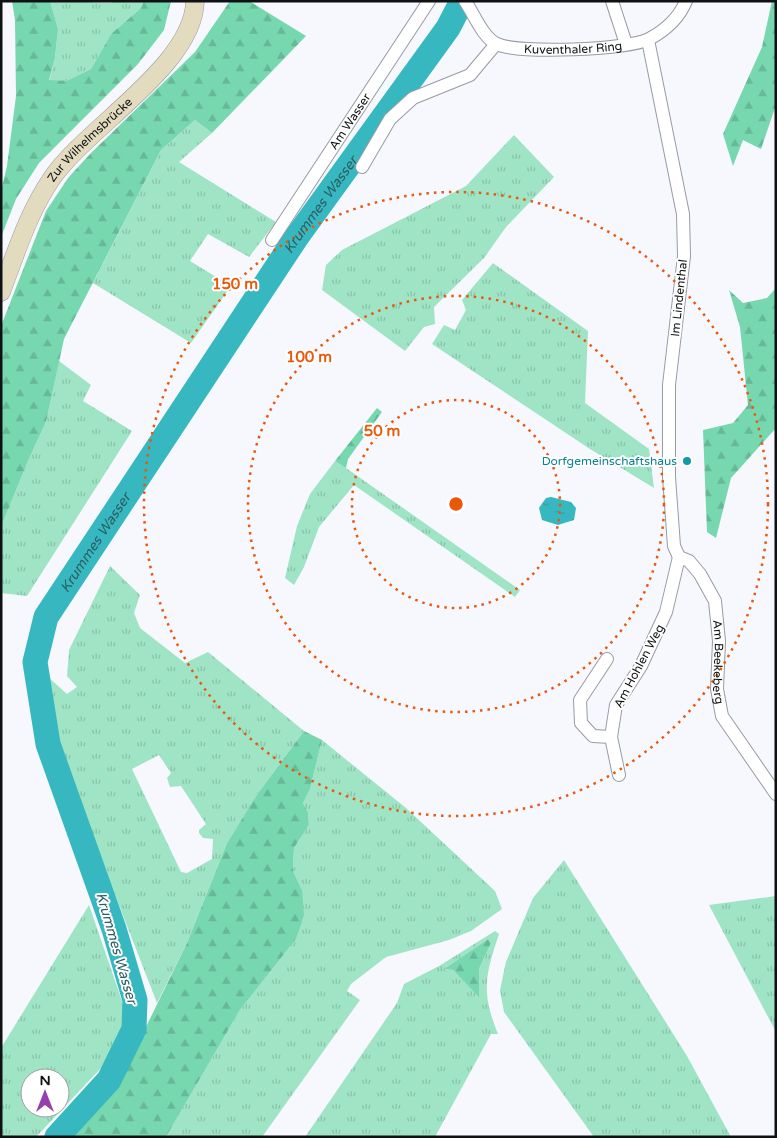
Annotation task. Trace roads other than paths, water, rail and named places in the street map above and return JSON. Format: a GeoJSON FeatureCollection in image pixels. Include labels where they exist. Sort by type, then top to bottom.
{"type":"FeatureCollection","features":[{"type":"Feature","properties":{"kind":"street","name":"Zur Wilhelmsbrücke"},"geometry":{"type":"LineString","coordinates":[[1,292],[32,212],[52,177],[164,64],[188,31],[195,1]]}},
{"type":"Feature","properties":{"kind":"street","name":"Am Wasser"},"geometry":{"type":"LineString","coordinates":[[272,240],[429,1]]}},
{"type":"Feature","properties":{"kind":"street"},"geometry":{"type":"LineString","coordinates":[[612,1],[626,44]]}},
{"type":"Feature","properties":{"kind":"street","name":"Kuventhaler Ring"},"geometry":{"type":"LineString","coordinates":[[496,44],[509,48],[565,50],[648,40],[667,28],[683,10],[686,1]]}},
{"type":"Feature","properties":{"kind":"street"},"geometry":{"type":"LineString","coordinates":[[362,167],[390,119],[413,98],[470,75],[496,44],[488,36],[469,6]]}},
{"type":"Feature","properties":{"kind":"street","name":"Im Lindenthal"},"geometry":{"type":"LineString","coordinates":[[648,40],[683,214],[684,256],[669,385],[669,478],[674,546],[679,557]]}},
{"type":"Feature","properties":{"kind":"street","name":"Am Hohlen Weg"},"geometry":{"type":"LineString","coordinates":[[619,775],[611,737],[616,705],[641,666],[666,612],[679,557]]}},
{"type":"Feature","properties":{"kind":"street","name":"Am Beekeberg"},"geometry":{"type":"LineString","coordinates":[[679,557],[689,561],[700,574],[715,601],[719,641],[717,689],[722,716],[776,794]]}},
{"type":"Feature","properties":{"kind":"street"},"geometry":{"type":"LineString","coordinates":[[607,659],[580,700],[581,723],[592,736],[611,737]]}},
{"type":"Feature","properties":{"kind":"water"},"geometry":{"type":"Polygon","coordinates":[[[551,497],[571,502],[576,508],[574,520],[558,525],[542,520],[539,508],[546,498],[551,497]]]}},
{"type":"Feature","properties":{"kind":"waterway","name":"Krummes Wasser"},"geometry":{"type":"LineString","coordinates":[[57,1137],[109,1080],[134,1029],[135,1000],[114,929],[48,744],[35,662],[46,617],[296,238],[448,28],[462,1]]}},
{"type":"Feature","properties":{"kind":"place","name":"Dorfgemeinschaftshaus"},"geometry":{"type":"Point","coordinates":[687,461]}}]}
